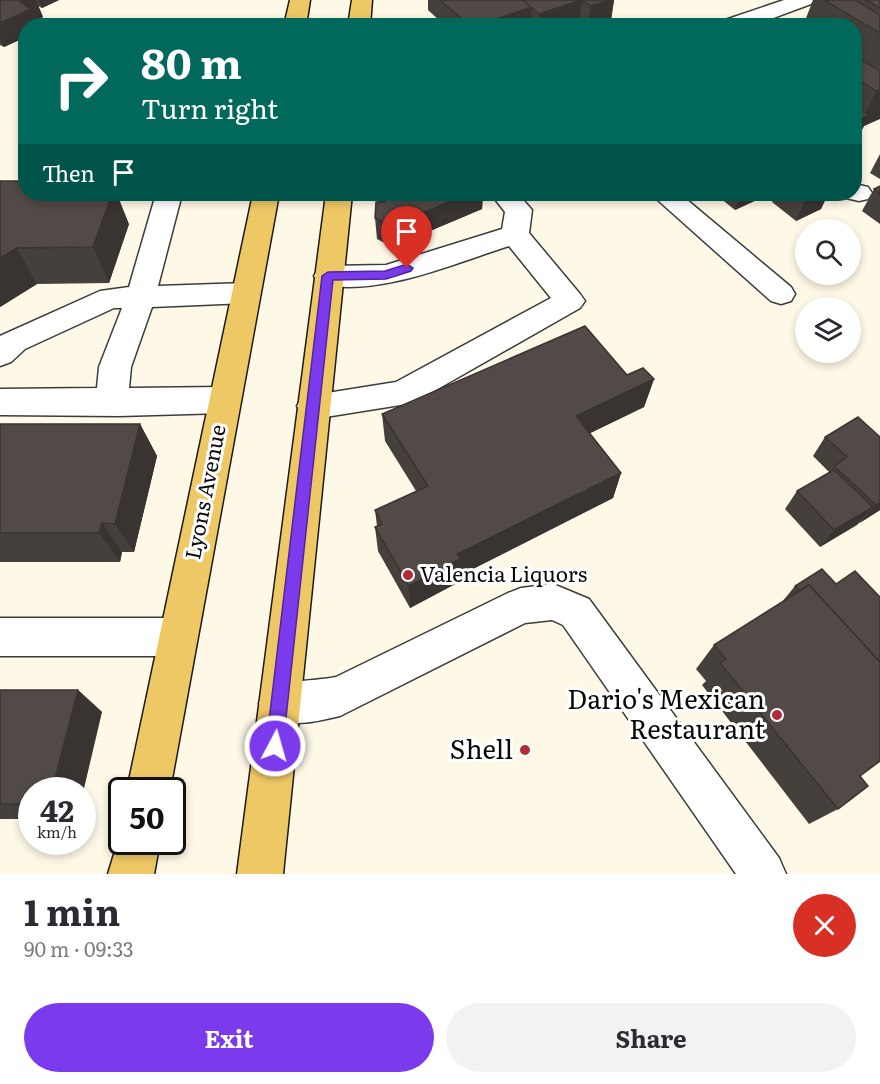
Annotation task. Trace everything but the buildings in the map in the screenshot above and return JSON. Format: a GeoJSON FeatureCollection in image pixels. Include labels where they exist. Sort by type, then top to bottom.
{"type":"FeatureCollection","features":[{"type":"Feature","properties":{"kind":"main road"},"geometry":{"type":"LineString","coordinates":[[297,18],[300,0]]}},
{"type":"Feature","properties":{"kind":"main road"},"geometry":{"type":"LineString","coordinates":[[360,18],[362,0]]}},
{"type":"Feature","properties":{"kind":"main road","name":"Lyons Avenue"},"geometry":{"type":"LineString","coordinates":[[150,777],[265,201]]}},
{"type":"Feature","properties":{"kind":"main road"},"geometry":{"type":"LineString","coordinates":[[260,874],[338,201]]}},
{"type":"Feature","properties":{"kind":"main road"},"geometry":{"type":"LineString","coordinates":[[131,874],[135,855]]}},
{"type":"Feature","properties":{"kind":"street"},"geometry":{"type":"LineString","coordinates":[[766,18],[804,0]]}},
{"type":"Feature","properties":{"kind":"street"},"geometry":{"type":"LineString","coordinates":[[119,403],[112,390],[115,367],[141,297],[167,201]]}},
{"type":"Feature","properties":{"kind":"street"},"geometry":{"type":"LineString","coordinates":[[313,406],[402,394],[481,348],[570,301],[515,235],[519,210],[511,201]]}},
{"type":"Feature","properties":{"kind":"street"},"geometry":{"type":"LineString","coordinates":[[672,201],[781,294]]}},
{"type":"Feature","properties":{"kind":"street"},"geometry":{"type":"LineString","coordinates":[[328,276],[386,275],[515,235]]}},
{"type":"Feature","properties":{"kind":"street"},"geometry":{"type":"LineString","coordinates":[[0,354],[14,341],[110,298],[246,293]]}},
{"type":"Feature","properties":{"kind":"street"},"geometry":{"type":"LineString","coordinates":[[0,402],[119,403],[224,400]]}},
{"type":"Feature","properties":{"kind":"street"},"geometry":{"type":"LineString","coordinates":[[279,703],[312,702],[340,696],[521,606],[553,602],[576,612],[764,874]]}},
{"type":"Feature","properties":{"kind":"street"},"geometry":{"type":"LineString","coordinates":[[0,637],[177,637]]}},
{"type":"Feature","properties":{"kind":"place","name":"Valencia Liquors"},"geometry":{"type":"Point","coordinates":[408,575]}},
{"type":"Feature","properties":{"kind":"place","name":"Dario's Mexican Restaurant"},"geometry":{"type":"Point","coordinates":[777,715]}},
{"type":"Feature","properties":{"kind":"place","name":"Shell"},"geometry":{"type":"Point","coordinates":[525,750]}},
{"type":"Feature","properties":{"kind":"route"},"geometry":{"type":"LineString","coordinates":[[275,746],[328,276],[386,275],[407,268]]}}]}
